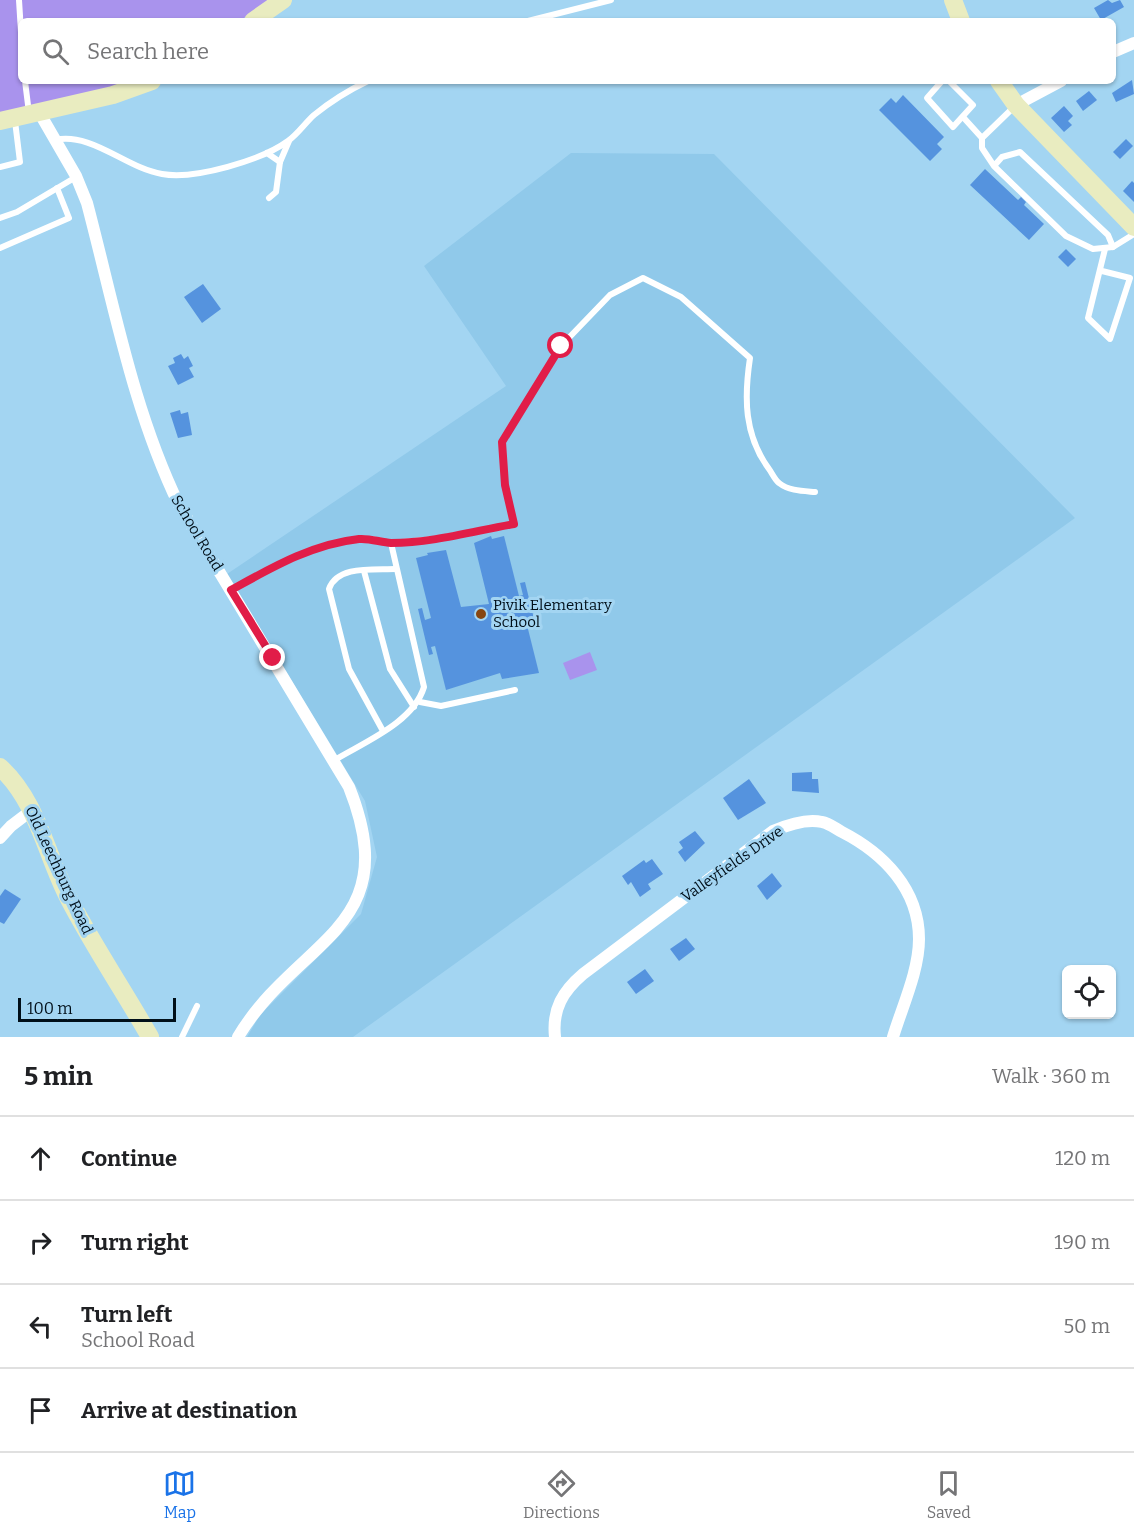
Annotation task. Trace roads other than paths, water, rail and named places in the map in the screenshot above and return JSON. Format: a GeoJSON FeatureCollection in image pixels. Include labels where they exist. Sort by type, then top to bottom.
{"type":"FeatureCollection","features":[{"type":"Feature","properties":{"kind":"street"},"geometry":{"type":"LineString","coordinates":[[257,18],[284,0]]}},
{"type":"Feature","properties":{"kind":"street"},"geometry":{"type":"LineString","coordinates":[[953,0],[960,18]]}},
{"type":"Feature","properties":{"kind":"street"},"geometry":{"type":"LineString","coordinates":[[1116,51],[1134,43]]}},
{"type":"Feature","properties":{"kind":"street"},"geometry":{"type":"LineString","coordinates":[[21,116],[112,95],[143,84]]}},
{"type":"Feature","properties":{"kind":"street"},"geometry":{"type":"LineString","coordinates":[[1001,84],[1016,105],[1134,228]]}},
{"type":"Feature","properties":{"kind":"street"},"geometry":{"type":"LineString","coordinates":[[1016,105],[1055,84]]}},
{"type":"Feature","properties":{"kind":"street","name":"School Road"},"geometry":{"type":"LineString","coordinates":[[21,116],[55,140],[76,176],[87,203],[140,411],[157,460],[179,505],[333,761],[359,812],[365,834],[366,874],[350,912],[330,937],[256,1009],[238,1037]]}},
{"type":"Feature","properties":{"kind":"street","name":"Old Leechburg Road"},"geometry":{"type":"LineString","coordinates":[[0,767],[21,791],[32,810],[68,897],[150,1037]]}},
{"type":"Feature","properties":{"kind":"street"},"geometry":{"type":"LineString","coordinates":[[0,838],[32,810]]}},
{"type":"Feature","properties":{"kind":"street","name":"Valleyfields Drive"},"geometry":{"type":"LineString","coordinates":[[555,1037],[554,1022],[559,1002],[568,987],[583,974],[773,831],[792,823],[821,821],[857,840],[882,858],[900,877],[914,910],[919,940],[912,976],[893,1037]]}},
{"type":"Feature","properties":{"kind":"lane"},"geometry":{"type":"LineString","coordinates":[[19,0],[20,18]]}},
{"type":"Feature","properties":{"kind":"lane"},"geometry":{"type":"LineString","coordinates":[[540,18],[612,0]]}},
{"type":"Feature","properties":{"kind":"lane"},"geometry":{"type":"LineString","coordinates":[[0,167],[20,162],[25,84]]}},
{"type":"Feature","properties":{"kind":"lane"},"geometry":{"type":"LineString","coordinates":[[55,140],[76,139],[134,166],[161,174],[185,176],[267,153],[289,140],[314,115],[363,84]]}},
{"type":"Feature","properties":{"kind":"lane"},"geometry":{"type":"LineString","coordinates":[[939,84],[927,98],[953,127],[973,105],[952,84]]}},
{"type":"Feature","properties":{"kind":"lane"},"geometry":{"type":"LineString","coordinates":[[982,138],[1016,105]]}},
{"type":"Feature","properties":{"kind":"lane"},"geometry":{"type":"LineString","coordinates":[[963,117],[982,138],[982,148],[994,166],[1066,236],[1093,249],[1105,249],[1113,247],[1134,234]]}},
{"type":"Feature","properties":{"kind":"lane"},"geometry":{"type":"LineString","coordinates":[[269,198],[276,192],[280,162],[289,140]]}},
{"type":"Feature","properties":{"kind":"lane"},"geometry":{"type":"LineString","coordinates":[[994,166],[1002,158],[1020,152],[1108,235],[1113,247]]}},
{"type":"Feature","properties":{"kind":"lane"},"geometry":{"type":"LineString","coordinates":[[267,153],[280,162]]}},
{"type":"Feature","properties":{"kind":"lane"},"geometry":{"type":"LineString","coordinates":[[0,218],[17,212],[76,176]]}},
{"type":"Feature","properties":{"kind":"lane"},"geometry":{"type":"LineString","coordinates":[[0,248],[69,218],[57,188]]}},
{"type":"Feature","properties":{"kind":"lane"},"geometry":{"type":"LineString","coordinates":[[1102,271],[1130,278],[1110,339],[1088,318],[1102,271],[1105,249]]}},
{"type":"Feature","properties":{"kind":"lane"},"geometry":{"type":"LineString","coordinates":[[231,590],[290,558],[325,546],[360,538],[391,543],[436,539],[514,524],[505,485],[502,442],[561,346],[610,295],[643,278],[681,297],[750,358],[745,390],[747,420],[760,456],[779,483],[798,491],[815,492]]}},
{"type":"Feature","properties":{"kind":"lane"},"geometry":{"type":"LineString","coordinates":[[333,761],[383,730],[414,707],[420,702],[424,687],[391,543]]}},
{"type":"Feature","properties":{"kind":"lane"},"geometry":{"type":"LineString","coordinates":[[383,730],[350,669],[329,589],[332,581],[340,573],[395,568]]}},
{"type":"Feature","properties":{"kind":"lane"},"geometry":{"type":"LineString","coordinates":[[364,571],[390,669],[414,707]]}},
{"type":"Feature","properties":{"kind":"lane"},"geometry":{"type":"LineString","coordinates":[[420,702],[441,706],[515,690]]}},
{"type":"Feature","properties":{"kind":"lane"},"geometry":{"type":"LineString","coordinates":[[182,1037],[197,1006]]}},
{"type":"Feature","properties":{"kind":"place","name":"Pivik Elementary School"},"geometry":{"type":"Point","coordinates":[481,614]}}]}
